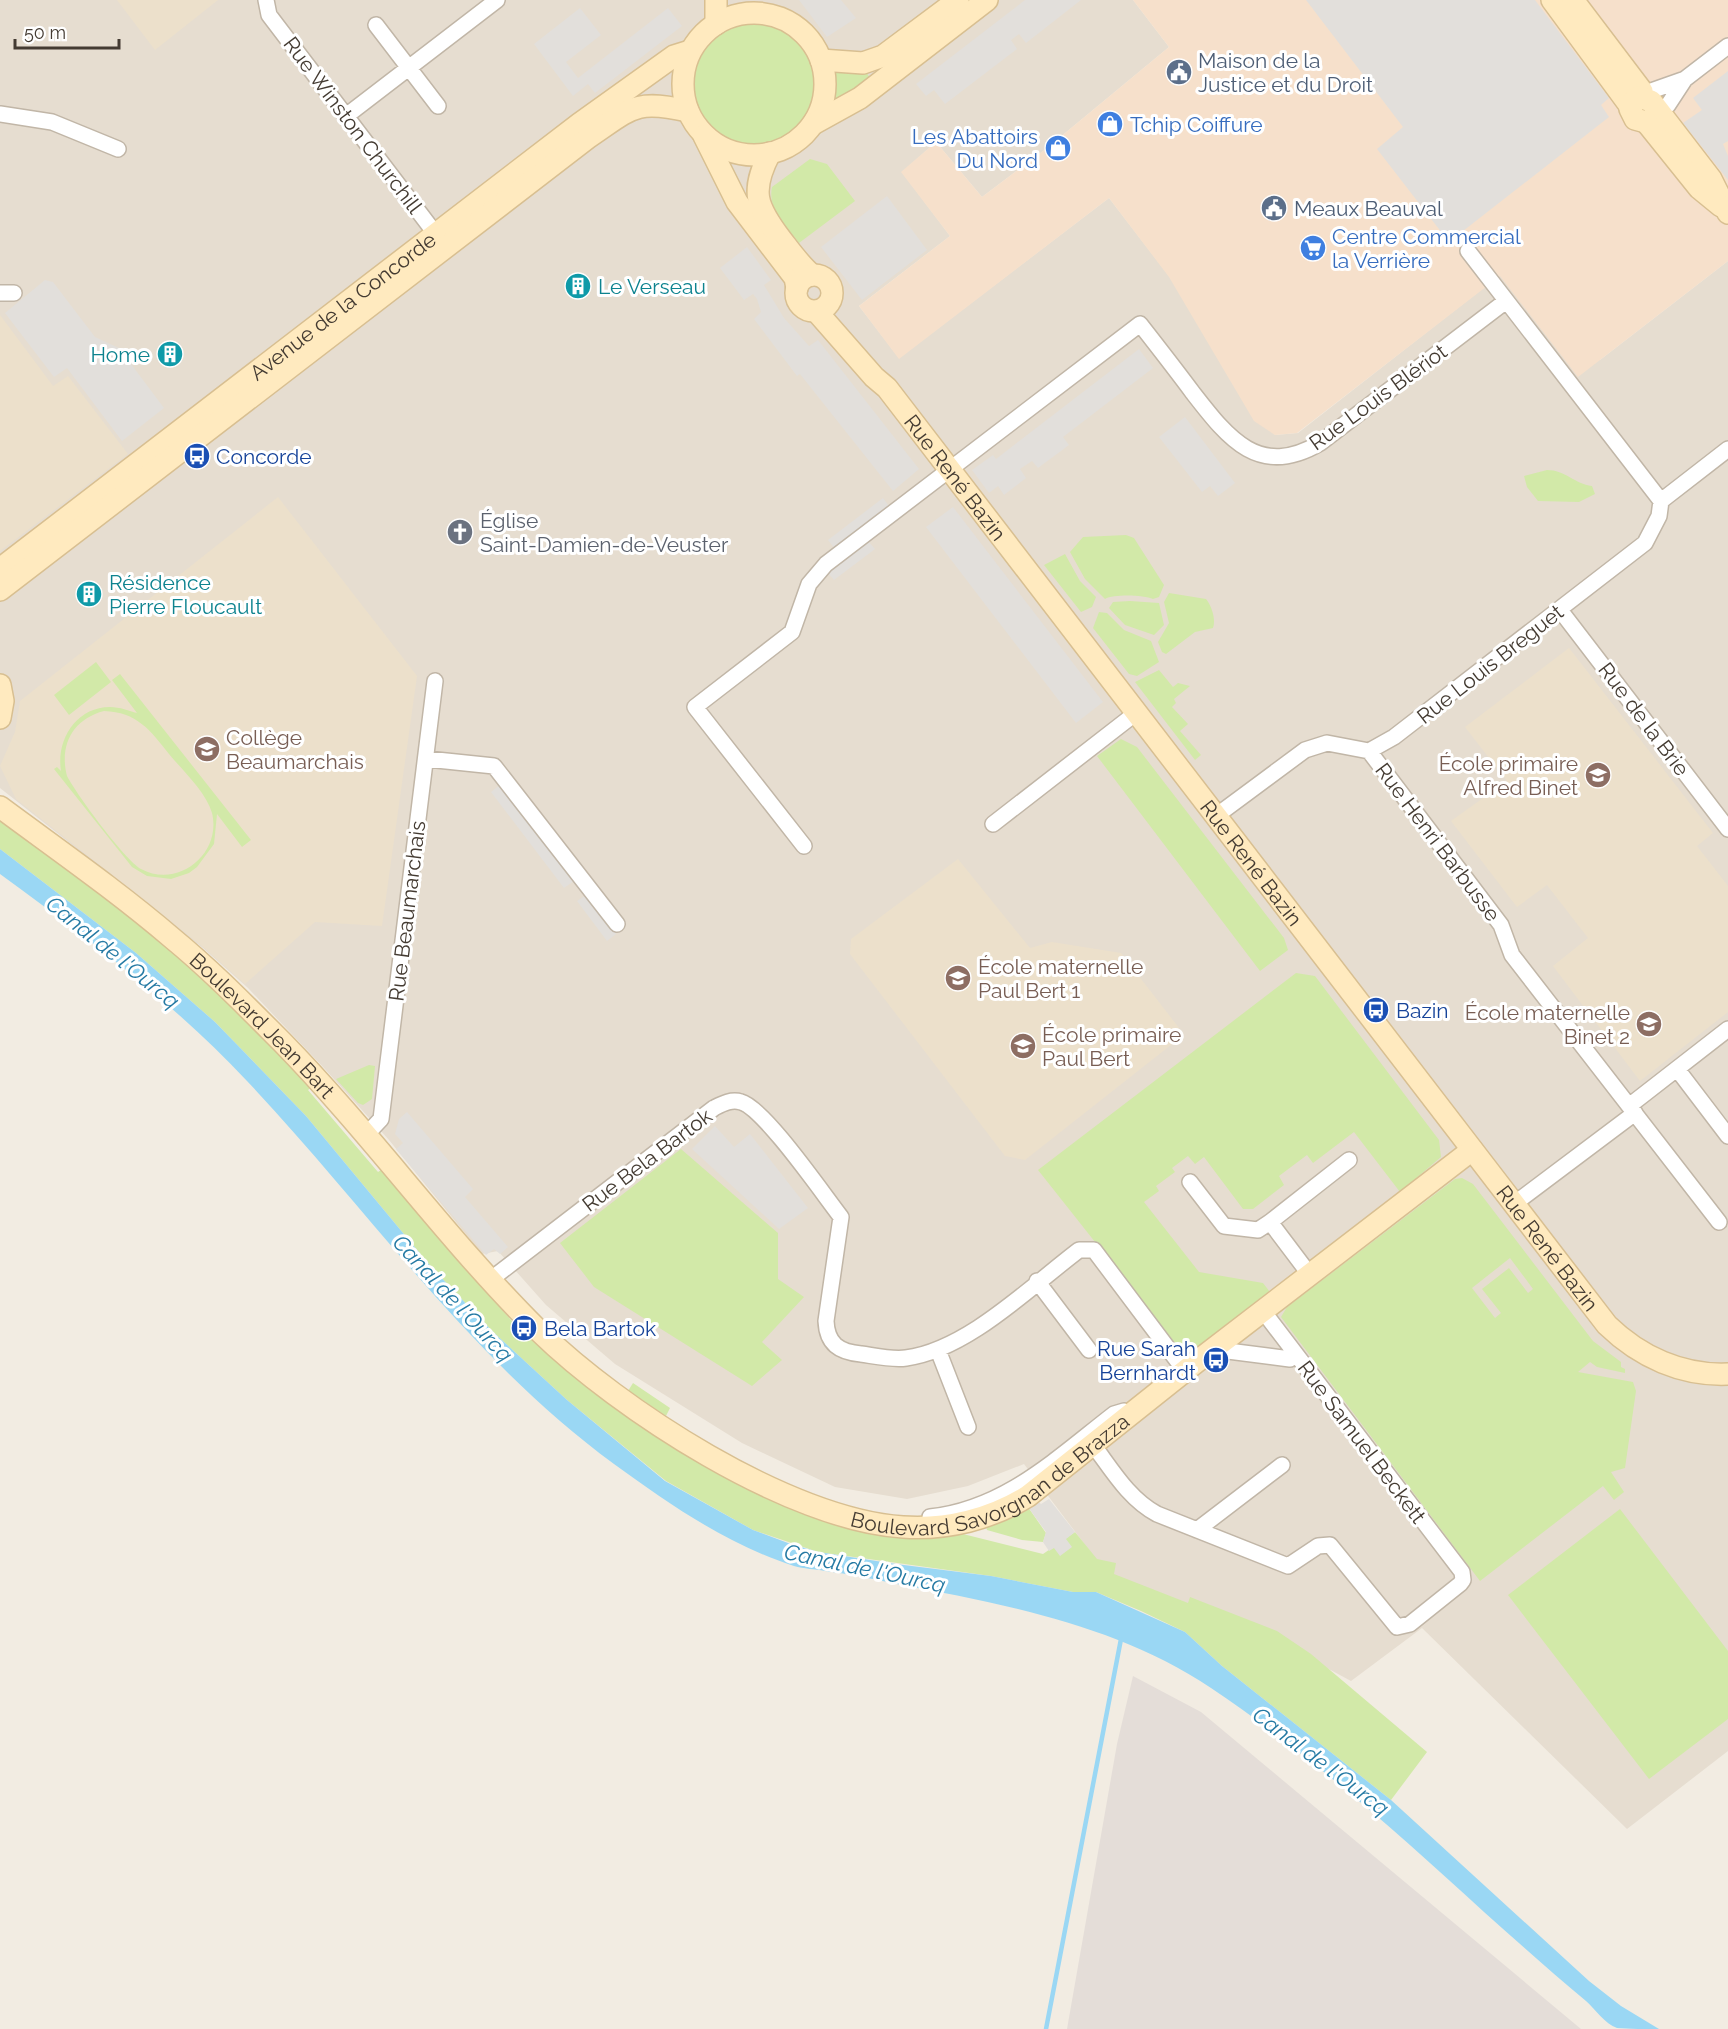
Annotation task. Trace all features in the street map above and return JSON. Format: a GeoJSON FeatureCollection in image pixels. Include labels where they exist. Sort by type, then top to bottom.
{"type":"FeatureCollection","features":[{"type":"Feature","properties":{"kind":"street","name":"Rue Winston Churchill"},"geometry":{"type":"LineString","coordinates":[[266,0],[269,15],[441,240]]}},
{"type":"Feature","properties":{"kind":"street"},"geometry":{"type":"LineString","coordinates":[[346,116],[496,0]]}},
{"type":"Feature","properties":{"kind":"street"},"geometry":{"type":"LineString","coordinates":[[716,0],[716,24]]}},
{"type":"Feature","properties":{"kind":"street"},"geometry":{"type":"LineString","coordinates":[[821,60],[863,63],[883,56],[958,0]]}},
{"type":"Feature","properties":{"kind":"street"},"geometry":{"type":"LineString","coordinates":[[813,124],[860,98],[987,0]]}},
{"type":"Feature","properties":{"kind":"street"},"geometry":{"type":"LineString","coordinates":[[1552,0],[1644,107],[1699,188],[1726,211]]}},
{"type":"Feature","properties":{"kind":"street"},"geometry":{"type":"LineString","coordinates":[[1573,0],[1642,91],[1644,107]]}},
{"type":"Feature","properties":{"kind":"street"},"geometry":{"type":"LineString","coordinates":[[703,134],[731,152],[751,155],[783,149],[800,139],[813,124],[822,104],[825,82],[821,60],[812,42],[780,9],[739,14],[716,24],[702,34],[690,51],[682,81],[688,111],[703,134],[737,202],[795,278],[804,282],[827,280],[832,290],[824,306],[800,305],[804,282],[791,253],[760,210],[757,187],[770,153]]}},
{"type":"Feature","properties":{"kind":"street"},"geometry":{"type":"LineString","coordinates":[[376,25],[438,106]]}},
{"type":"Feature","properties":{"kind":"street"},"geometry":{"type":"LineString","coordinates":[[1644,107],[1668,105],[1685,79],[1728,46]]}},
{"type":"Feature","properties":{"kind":"street","name":"Avenue de la Concorde"},"geometry":{"type":"LineString","coordinates":[[0,591],[441,240],[579,124],[674,56],[690,51]]}},
{"type":"Feature","properties":{"kind":"street","name":"Avenue de la Concorde"},"geometry":{"type":"LineString","coordinates":[[0,569],[441,240],[625,112],[642,105],[657,104],[688,111]]}},
{"type":"Feature","properties":{"kind":"street"},"geometry":{"type":"LineString","coordinates":[[0,114],[52,122],[118,149]]}},
{"type":"Feature","properties":{"kind":"street"},"geometry":{"type":"LineString","coordinates":[[1468,251],[1661,501],[1728,449]]}},
{"type":"Feature","properties":{"kind":"street","name":"Rue Louis Blériot"},"geometry":{"type":"LineString","coordinates":[[949,469],[1140,324],[1222,429],[1237,444],[1264,456],[1282,456],[1302,452],[1320,443],[1506,301]]}},
{"type":"Feature","properties":{"kind":"street","name":"Rue René Bazin"},"geometry":{"type":"LineString","coordinates":[[824,306],[874,377],[887,388],[1597,1313],[1618,1335],[1649,1356],[1676,1368],[1696,1373],[1728,1374]]}},
{"type":"Feature","properties":{"kind":"street"},"geometry":{"type":"LineString","coordinates":[[804,846],[695,707],[792,632],[809,584],[826,564],[949,469]]}},
{"type":"Feature","properties":{"kind":"street","name":"Rue Louis Breguet"},"geometry":{"type":"LineString","coordinates":[[1369,751],[1394,737],[1644,543],[1659,516],[1661,501]]}},
{"type":"Feature","properties":{"kind":"street","name":"Rue de la Brie"},"geometry":{"type":"LineString","coordinates":[[1560,610],[1728,829]]}},
{"type":"Feature","properties":{"kind":"street","name":"Rue Beaumarchais"},"geometry":{"type":"LineString","coordinates":[[365,1136],[381,1119],[435,681]]}},
{"type":"Feature","properties":{"kind":"street"},"geometry":{"type":"LineString","coordinates":[[0,685],[3,701],[0,718]]}},
{"type":"Feature","properties":{"kind":"street"},"geometry":{"type":"LineString","coordinates":[[993,824],[1136,713]]}},
{"type":"Feature","properties":{"kind":"street"},"geometry":{"type":"LineString","coordinates":[[1216,816],[1293,757],[1316,745],[1326,743],[1369,751]]}},
{"type":"Feature","properties":{"kind":"street","name":"Rue Henri Barbusse"},"geometry":{"type":"LineString","coordinates":[[1369,751],[1501,925],[1512,955],[1719,1222]]}},
{"type":"Feature","properties":{"kind":"street"},"geometry":{"type":"LineString","coordinates":[[427,759],[494,766],[617,924]]}},
{"type":"Feature","properties":{"kind":"street","name":"Boulevard Jean Bart"},"geometry":{"type":"LineString","coordinates":[[0,807],[142,913],[204,966],[285,1045],[490,1280]]}},
{"type":"Feature","properties":{"kind":"street"},"geometry":{"type":"LineString","coordinates":[[1514,1204],[1632,1110],[1677,1069],[1728,1029]]}},
{"type":"Feature","properties":{"kind":"street"},"geometry":{"type":"LineString","coordinates":[[1677,1069],[1728,1136]]}},
{"type":"Feature","properties":{"kind":"street","name":"Rue Bela Bartok"},"geometry":{"type":"LineString","coordinates":[[490,1280],[714,1108],[734,1101],[742,1102],[761,1115],[841,1217],[826,1321],[831,1342],[836,1348],[851,1353],[903,1359],[938,1350],[967,1337],[1079,1250],[1094,1250],[1185,1371]]}},
{"type":"Feature","properties":{"kind":"street","name":"Boulevard Savorgnan de Brazza"},"geometry":{"type":"LineString","coordinates":[[490,1280],[540,1332],[587,1374],[639,1412],[702,1451],[766,1484],[817,1506],[866,1521],[900,1527],[950,1525],[1003,1510],[1028,1496],[1094,1446],[1185,1371],[1472,1150]]}},
{"type":"Feature","properties":{"kind":"street"},"geometry":{"type":"LineString","coordinates":[[1190,1182],[1224,1226],[1258,1230],[1349,1160]]}},
{"type":"Feature","properties":{"kind":"street"},"geometry":{"type":"LineString","coordinates":[[1270,1222],[1310,1275]]}},
{"type":"Feature","properties":{"kind":"street"},"geometry":{"type":"LineString","coordinates":[[1037,1281],[1089,1350]]}},
{"type":"Feature","properties":{"kind":"street","name":"Rue Samuel Beckett"},"geometry":{"type":"LineString","coordinates":[[1197,1530],[1288,1566],[1318,1546],[1330,1545],[1396,1627],[1410,1624],[1463,1580],[1462,1572],[1263,1311]]}},
{"type":"Feature","properties":{"kind":"street"},"geometry":{"type":"LineString","coordinates":[[1222,1343],[1228,1351],[1290,1359],[1296,1355]]}},
{"type":"Feature","properties":{"kind":"street"},"geometry":{"type":"LineString","coordinates":[[938,1350],[968,1427]]}},
{"type":"Feature","properties":{"kind":"street"},"geometry":{"type":"LineString","coordinates":[[900,1527],[918,1518],[955,1514],[1003,1497],[1034,1477],[1114,1414],[1147,1402]]}},
{"type":"Feature","properties":{"kind":"street"},"geometry":{"type":"LineString","coordinates":[[1094,1446],[1143,1507],[1197,1530],[1282,1465]]}},
{"type":"Feature","properties":{"kind":"shaded area"},"geometry":{"type":"Polygon","coordinates":[[[0,0],[1133,0],[1169,47],[1047,148],[982,197],[936,142],[902,172],[950,236],[859,306],[899,358],[1109,198],[1169,276],[1275,435],[1298,433],[1500,275],[1600,360],[1728,261],[1728,1751],[1627,1829],[1422,1628],[1351,1681],[1275,1640],[1107,1574],[1024,1464],[968,1486],[907,1499],[835,1487],[742,1443],[615,1364],[546,1305],[498,1251],[482,1254],[389,1140],[248,988],[203,948],[0,788],[0,0]]]}},
{"type":"Feature","properties":{"kind":"shaded area"},"geometry":{"type":"Polygon","coordinates":[[[117,0],[218,0],[155,50],[117,0]]]}},
{"type":"Feature","properties":{"kind":"shaded area"},"geometry":{"type":"Polygon","coordinates":[[[799,0],[841,0],[856,18],[827,37],[799,0]]]}},
{"type":"Feature","properties":{"kind":"shaded area"},"geometry":{"type":"Polygon","coordinates":[[[1025,0],[1081,0],[1026,43],[1019,34],[1011,40],[1017,49],[945,104],[934,90],[926,96],[916,84],[1025,0]]]}},
{"type":"Feature","properties":{"kind":"shaded area"},"geometry":{"type":"Polygon","coordinates":[[[1133,0],[1728,0],[1728,261],[1578,377],[1500,276],[1297,433],[1275,435],[1254,421],[1169,277],[1109,198],[899,359],[859,306],[950,236],[901,172],[936,142],[982,197],[1047,148],[1169,47],[1133,0]]]}},
{"type":"Feature","properties":{"kind":"shaded area"},"geometry":{"type":"Polygon","coordinates":[[[1306,0],[1535,0],[1609,98],[1601,105],[1609,117],[1449,242],[1377,149],[1403,127],[1306,0]]]}},
{"type":"Feature","properties":{"kind":"shaded area"},"geometry":{"type":"Polygon","coordinates":[[[580,8],[601,35],[566,62],[578,78],[668,8],[682,26],[595,93],[588,84],[573,96],[534,44],[580,8]]]}},
{"type":"Feature","properties":{"kind":"shaded area"},"geometry":{"type":"Polygon","coordinates":[[[1728,71],[1728,141],[1723,144],[1728,156],[1728,180],[1683,123],[1702,110],[1693,98],[1728,71]]]}},
{"type":"Feature","properties":{"kind":"shaded area"},"geometry":{"type":"Polygon","coordinates":[[[887,196],[927,250],[862,300],[821,247],[887,196]]]}},
{"type":"Feature","properties":{"kind":"shaded area"},"geometry":{"type":"Polygon","coordinates":[[[747,247],[771,280],[764,285],[784,318],[809,346],[818,340],[919,469],[893,491],[800,374],[797,376],[754,319],[761,312],[757,299],[753,294],[744,300],[720,268],[747,247]]]}},
{"type":"Feature","properties":{"kind":"shaded area"},"geometry":{"type":"Polygon","coordinates":[[[45,280],[53,282],[95,337],[119,348],[164,408],[122,441],[67,368],[54,377],[5,313],[45,280]]]}},
{"type":"Feature","properties":{"kind":"shaded area"},"geometry":{"type":"Polygon","coordinates":[[[0,315],[53,386],[68,376],[128,454],[0,551],[0,315]]]}},
{"type":"Feature","properties":{"kind":"shaded area"},"geometry":{"type":"Polygon","coordinates":[[[1139,349],[1153,368],[1063,437],[1069,445],[1038,468],[1032,461],[1020,469],[1026,478],[1004,495],[998,486],[989,493],[972,470],[993,455],[996,459],[1139,349]]]}},
{"type":"Feature","properties":{"kind":"shaded area"},"geometry":{"type":"Polygon","coordinates":[[[1185,417],[1235,483],[1218,496],[1210,486],[1202,492],[1159,437],[1185,417]]]}},
{"type":"Feature","properties":{"kind":"shaded area","name":"Collège Beaumarchais"},"geometry":{"type":"Polygon","coordinates":[[[278,497],[417,676],[382,926],[315,922],[245,984],[203,947],[16,799],[0,766],[15,732],[20,701],[278,497]]]}},
{"type":"Feature","properties":{"kind":"shaded area"},"geometry":{"type":"Polygon","coordinates":[[[883,498],[898,518],[868,541],[875,549],[834,580],[828,573],[844,561],[828,540],[883,498]]]}},
{"type":"Feature","properties":{"kind":"shaded area"},"geometry":{"type":"Polygon","coordinates":[[[953,507],[1103,702],[1076,723],[926,527],[953,507]]]}},
{"type":"Feature","properties":{"kind":"shaded area"},"geometry":{"type":"Polygon","coordinates":[[[1569,648],[1713,833],[1697,846],[1728,886],[1728,1012],[1640,1081],[1553,966],[1588,938],[1547,885],[1517,907],[1451,821],[1507,781],[1465,727],[1569,648]]]}},
{"type":"Feature","properties":{"kind":"shaded area"},"geometry":{"type":"Polygon","coordinates":[[[501,784],[574,881],[564,888],[491,792],[501,784]]]}},
{"type":"Feature","properties":{"kind":"shaded area"},"geometry":{"type":"Polygon","coordinates":[[[958,859],[1030,948],[1052,942],[1121,953],[1179,1028],[1176,1041],[1025,1160],[1005,1156],[850,954],[851,939],[958,859]]]}},
{"type":"Feature","properties":{"kind":"shaded area"},"geometry":{"type":"Polygon","coordinates":[[[586,895],[616,934],[607,941],[577,901],[586,895]]]}},
{"type":"Feature","properties":{"kind":"shaded area"},"geometry":{"type":"Polygon","coordinates":[[[407,1112],[473,1189],[465,1197],[508,1247],[500,1254],[494,1249],[486,1255],[396,1149],[403,1143],[395,1134],[399,1119],[407,1112]]]}},
{"type":"Feature","properties":{"kind":"shaded area"},"geometry":{"type":"Polygon","coordinates":[[[715,1126],[734,1147],[750,1134],[808,1208],[779,1229],[692,1149],[715,1126]]]}},
{"type":"Feature","properties":{"kind":"shaded area"},"geometry":{"type":"Polygon","coordinates":[[[1049,1499],[1075,1532],[1066,1539],[1072,1547],[1060,1556],[1054,1548],[1049,1551],[1043,1542],[1046,1532],[1028,1507],[1038,1501],[1041,1504],[1049,1499]]]}},
{"type":"Feature","properties":{"kind":"shaded area"},"geometry":{"type":"Polygon","coordinates":[[[1133,1676],[1201,1712],[1581,2029],[1067,2029],[1117,1744],[1133,1676]]]}},
{"type":"Feature","properties":{"kind":"green space"},"geometry":{"type":"Polygon","coordinates":[[[754,21],[778,26],[798,39],[811,59],[816,83],[811,107],[798,127],[778,140],[754,145],[730,140],[710,127],[697,107],[692,83],[697,59],[710,39],[730,26],[754,21]]]}},
{"type":"Feature","properties":{"kind":"green space"},"geometry":{"type":"Polygon","coordinates":[[[864,68],[871,80],[830,103],[831,69],[864,68]]]}},
{"type":"Feature","properties":{"kind":"green space"},"geometry":{"type":"Polygon","coordinates":[[[810,159],[827,164],[855,201],[799,243],[775,210],[772,203],[772,187],[810,159]]]}},
{"type":"Feature","properties":{"kind":"green space"},"geometry":{"type":"Polygon","coordinates":[[[1547,470],[1559,472],[1580,483],[1592,486],[1595,494],[1579,502],[1538,501],[1527,487],[1524,476],[1547,470]]]}},
{"type":"Feature","properties":{"kind":"green space"},"geometry":{"type":"Polygon","coordinates":[[[1126,535],[1134,538],[1164,585],[1159,597],[1153,599],[1122,596],[1105,599],[1085,579],[1070,552],[1083,537],[1126,535]]]}},
{"type":"Feature","properties":{"kind":"green space"},"geometry":{"type":"Polygon","coordinates":[[[1065,554],[1080,581],[1096,597],[1092,607],[1081,612],[1044,565],[1065,554]]]}},
{"type":"Feature","properties":{"kind":"green space"},"geometry":{"type":"Polygon","coordinates":[[[1169,593],[1206,599],[1212,609],[1214,621],[1213,628],[1195,632],[1166,654],[1162,652],[1158,642],[1169,623],[1164,602],[1169,593]]]}},
{"type":"Feature","properties":{"kind":"green space"},"geometry":{"type":"Polygon","coordinates":[[[1113,602],[1159,603],[1164,625],[1154,635],[1125,625],[1109,608],[1113,602]]]}},
{"type":"Feature","properties":{"kind":"green space"},"geometry":{"type":"Polygon","coordinates":[[[1099,612],[1107,613],[1124,630],[1151,641],[1159,662],[1137,676],[1129,674],[1093,628],[1099,612]]]}},
{"type":"Feature","properties":{"kind":"green space"},"geometry":{"type":"Polygon","coordinates":[[[96,662],[111,682],[69,715],[54,695],[96,662]]]}},
{"type":"Feature","properties":{"kind":"green space"},"geometry":{"type":"Polygon","coordinates":[[[1159,670],[1173,687],[1178,683],[1190,686],[1174,699],[1176,703],[1172,707],[1188,724],[1180,731],[1201,755],[1195,760],[1135,682],[1159,670]]]}},
{"type":"Feature","properties":{"kind":"green space"},"geometry":{"type":"Polygon","coordinates":[[[120,674],[251,840],[242,847],[217,814],[214,844],[197,867],[189,873],[171,879],[147,876],[132,867],[54,769],[57,767],[61,771],[60,759],[65,737],[78,719],[98,708],[121,708],[137,713],[112,680],[120,674]],[[104,711],[93,715],[84,720],[71,735],[65,754],[67,776],[101,826],[133,863],[155,874],[182,871],[204,854],[210,842],[213,828],[209,805],[194,782],[149,730],[134,719],[115,712],[104,711]]]}},
{"type":"Feature","properties":{"kind":"green space"},"geometry":{"type":"Polygon","coordinates":[[[1121,739],[1137,747],[1284,938],[1288,950],[1260,971],[1097,756],[1121,739]]]}},
{"type":"Feature","properties":{"kind":"green space"},"geometry":{"type":"Polygon","coordinates":[[[0,818],[142,924],[239,1008],[312,1087],[308,1090],[378,1172],[384,1168],[459,1255],[457,1259],[519,1329],[525,1333],[528,1330],[698,1458],[923,1536],[963,1534],[1043,1554],[1075,1532],[1097,1559],[1116,1563],[1114,1574],[1188,1603],[1190,1597],[1277,1631],[1311,1654],[1427,1752],[1391,1800],[1222,1666],[1185,1632],[1141,1611],[1096,1592],[1073,1592],[991,1576],[818,1552],[753,1530],[666,1481],[567,1400],[492,1331],[432,1268],[306,1116],[215,1022],[136,953],[0,849],[0,818]]]}},
{"type":"Feature","properties":{"kind":"green space"},"geometry":{"type":"Polygon","coordinates":[[[1296,973],[1315,976],[1439,1140],[1441,1157],[1400,1192],[1354,1132],[1313,1163],[1307,1155],[1279,1176],[1284,1185],[1253,1209],[1243,1209],[1204,1157],[1195,1164],[1188,1156],[1172,1168],[1175,1172],[1156,1186],[1159,1191],[1144,1202],[1199,1272],[1263,1283],[1270,1292],[1194,1350],[1179,1348],[1038,1170],[1296,973]]]}},
{"type":"Feature","properties":{"kind":"green space"},"geometry":{"type":"Polygon","coordinates":[[[369,1065],[375,1066],[372,1099],[363,1105],[358,1103],[336,1079],[369,1065]]]}},
{"type":"Feature","properties":{"kind":"green space"},"geometry":{"type":"Polygon","coordinates":[[[681,1149],[778,1233],[778,1279],[804,1297],[762,1342],[782,1360],[752,1386],[594,1287],[560,1243],[681,1149]]]}},
{"type":"Feature","properties":{"kind":"green space"},"geometry":{"type":"Polygon","coordinates":[[[1462,1178],[1473,1184],[1593,1341],[1621,1362],[1621,1367],[1625,1369],[1625,1373],[1597,1367],[1590,1362],[1578,1372],[1633,1382],[1636,1391],[1625,1468],[1611,1472],[1624,1492],[1614,1500],[1603,1486],[1480,1581],[1281,1317],[1287,1307],[1455,1179],[1462,1178]],[[1510,1258],[1472,1288],[1495,1318],[1501,1313],[1482,1289],[1509,1268],[1528,1293],[1533,1289],[1510,1258]]]}},
{"type":"Feature","properties":{"kind":"green space"},"geometry":{"type":"Polygon","coordinates":[[[633,1383],[670,1408],[666,1416],[628,1391],[633,1383]]]}},
{"type":"Feature","properties":{"kind":"green space"},"geometry":{"type":"Polygon","coordinates":[[[1028,1507],[1046,1533],[1043,1542],[1022,1540],[987,1530],[986,1526],[1028,1507]]]}},
{"type":"Feature","properties":{"kind":"green space"},"geometry":{"type":"Polygon","coordinates":[[[1620,1509],[1728,1651],[1728,1719],[1649,1779],[1508,1595],[1620,1509]]]}},
{"type":"Feature","properties":{"kind":"water","name":"Canal de l'Ourcq"},"geometry":{"type":"Polygon","coordinates":[[[0,849],[136,953],[215,1022],[306,1116],[432,1268],[492,1331],[567,1400],[665,1481],[753,1530],[818,1552],[991,1576],[1073,1592],[1096,1592],[1185,1632],[1222,1666],[1391,1800],[1589,1981],[1621,2006],[1659,2029],[1617,2028],[1608,2023],[1586,2001],[1318,1767],[1247,1713],[1175,1667],[1138,1648],[1099,1633],[1019,1609],[870,1578],[794,1566],[723,1535],[635,1479],[562,1422],[513,1378],[466,1330],[292,1130],[219,1052],[128,972],[0,874],[0,849]]]}},
{"type":"Feature","properties":{"kind":"waterway"},"geometry":{"type":"LineString","coordinates":[[1046,2029],[1121,1639]]}},
{"type":"Feature","properties":{"kind":"place","name":"Maison de la Justice et du Droit"},"geometry":{"type":"Point","coordinates":[1179,72]}},
{"type":"Feature","properties":{"kind":"place","name":"Tchip Coiffure"},"geometry":{"type":"Point","coordinates":[1110,124]}},
{"type":"Feature","properties":{"kind":"place","name":"Les Abattoirs Du Nord"},"geometry":{"type":"Point","coordinates":[1058,148]}},
{"type":"Feature","properties":{"kind":"place","name":"Meaux Beauval"},"geometry":{"type":"Point","coordinates":[1274,208]}},
{"type":"Feature","properties":{"kind":"place","name":"Centre Commercial la Verrière"},"geometry":{"type":"Point","coordinates":[1313,248]}},
{"type":"Feature","properties":{"kind":"place","name":"Le Verseau"},"geometry":{"type":"Point","coordinates":[578,286]}},
{"type":"Feature","properties":{"kind":"place","name":"Home"},"geometry":{"type":"Point","coordinates":[170,354]}},
{"type":"Feature","properties":{"kind":"place","name":"Concorde"},"geometry":{"type":"Point","coordinates":[197,456]}},
{"type":"Feature","properties":{"kind":"place","name":"Église Saint-Damien-de-Veuster"},"geometry":{"type":"Point","coordinates":[460,532]}},
{"type":"Feature","properties":{"kind":"place","name":"Résidence Pierre Floucault"},"geometry":{"type":"Point","coordinates":[89,594]}},
{"type":"Feature","properties":{"kind":"place","name":"Collège Beaumarchais"},"geometry":{"type":"Point","coordinates":[207,749]}},
{"type":"Feature","properties":{"kind":"place","name":"École primaire Alfred Binet"},"geometry":{"type":"Point","coordinates":[1598,775]}},
{"type":"Feature","properties":{"kind":"place","name":"École maternelle Paul Bert 1"},"geometry":{"type":"Point","coordinates":[958,978]}},
{"type":"Feature","properties":{"kind":"place","name":"Bazin"},"geometry":{"type":"Point","coordinates":[1376,1010]}},
{"type":"Feature","properties":{"kind":"place","name":"École maternelle Binet 2"},"geometry":{"type":"Point","coordinates":[1649,1024]}},
{"type":"Feature","properties":{"kind":"place","name":"École primaire Paul Bert"},"geometry":{"type":"Point","coordinates":[1023,1046]}},
{"type":"Feature","properties":{"kind":"place","name":"Bela Bartok"},"geometry":{"type":"Point","coordinates":[524,1328]}},
{"type":"Feature","properties":{"kind":"place","name":"Rue Sarah Bernhardt"},"geometry":{"type":"Point","coordinates":[1216,1360]}}]}
